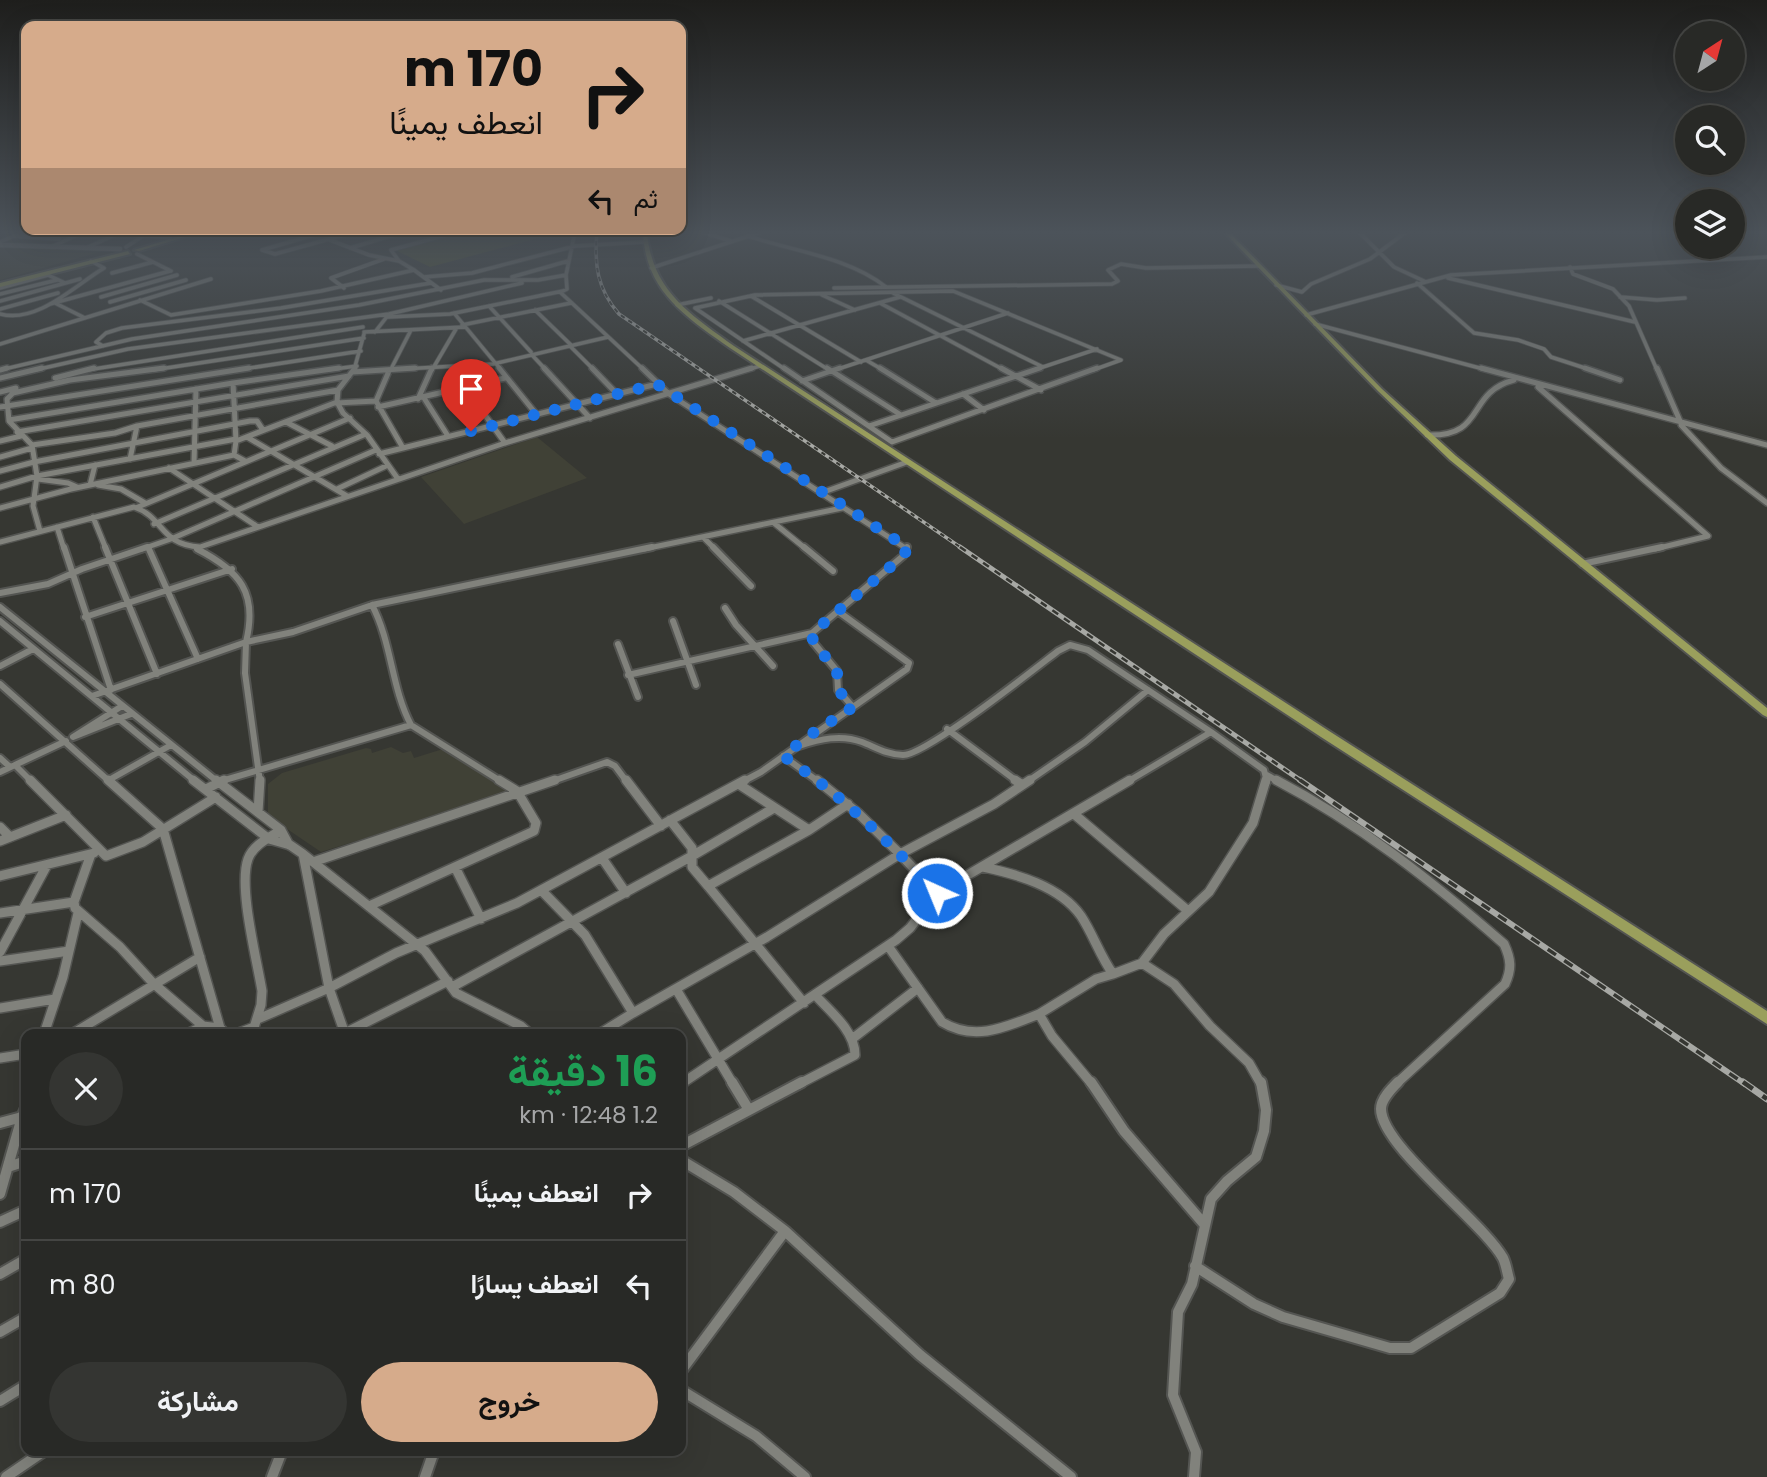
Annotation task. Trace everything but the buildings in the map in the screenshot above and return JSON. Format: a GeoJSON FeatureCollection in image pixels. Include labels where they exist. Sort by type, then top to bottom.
{"type":"FeatureCollection","features":[{"type":"Feature","properties":{"kind":"main road"},"geometry":{"type":"LineString","coordinates":[[674,301],[760,366],[887,444],[907,462],[1767,1018]]}},
{"type":"Feature","properties":{"kind":"main road"},"geometry":{"type":"LineString","coordinates":[[1292,301],[1427,435],[1514,510],[1767,713]]}},
{"type":"Feature","properties":{"kind":"street"},"geometry":{"type":"LineString","coordinates":[[0,312],[35,301]]}},
{"type":"Feature","properties":{"kind":"street"},"geometry":{"type":"LineString","coordinates":[[0,312],[10,318],[60,301]]}},
{"type":"Feature","properties":{"kind":"street"},"geometry":{"type":"LineString","coordinates":[[0,344],[137,301]]}},
{"type":"Feature","properties":{"kind":"street"},"geometry":{"type":"LineString","coordinates":[[142,301],[171,315],[191,319]]}},
{"type":"Feature","properties":{"kind":"street"},"geometry":{"type":"LineString","coordinates":[[171,315],[256,301]]}},
{"type":"Feature","properties":{"kind":"street"},"geometry":{"type":"LineString","coordinates":[[268,301],[268,309]]}},
{"type":"Feature","properties":{"kind":"street"},"geometry":{"type":"LineString","coordinates":[[107,353],[108,349],[96,342],[116,330],[318,301]]}},
{"type":"Feature","properties":{"kind":"street"},"geometry":{"type":"LineString","coordinates":[[336,402],[338,390],[353,370],[362,351],[364,332],[357,301]]}},
{"type":"Feature","properties":{"kind":"street"},"geometry":{"type":"LineString","coordinates":[[0,370],[101,346],[381,301]]}},
{"type":"Feature","properties":{"kind":"street"},"geometry":{"type":"LineString","coordinates":[[375,332],[387,315],[448,301]]}},
{"type":"Feature","properties":{"kind":"street"},"geometry":{"type":"LineString","coordinates":[[0,378],[107,353],[362,316],[454,313],[515,301]]}},
{"type":"Feature","properties":{"kind":"street"},"geometry":{"type":"LineString","coordinates":[[677,305],[698,301]]}},
{"type":"Feature","properties":{"kind":"street"},"geometry":{"type":"LineString","coordinates":[[901,415],[719,301],[695,308],[869,426],[887,444],[1121,360],[979,301]]}},
{"type":"Feature","properties":{"kind":"street"},"geometry":{"type":"LineString","coordinates":[[759,301],[936,403]]}},
{"type":"Feature","properties":{"kind":"street"},"geometry":{"type":"LineString","coordinates":[[835,301],[855,310]]}},
{"type":"Feature","properties":{"kind":"street"},"geometry":{"type":"LineString","coordinates":[[743,341],[887,301]]}},
{"type":"Feature","properties":{"kind":"street"},"geometry":{"type":"LineString","coordinates":[[909,301],[1043,367]]}},
{"type":"Feature","properties":{"kind":"street"},"geometry":{"type":"LineString","coordinates":[[1306,315],[1355,301]]}},
{"type":"Feature","properties":{"kind":"street"},"geometry":{"type":"LineString","coordinates":[[1440,301],[1474,333],[1518,340],[1544,349],[1547,356],[1620,380]]}},
{"type":"Feature","properties":{"kind":"street"},"geometry":{"type":"LineString","coordinates":[[1544,301],[1635,322]]}},
{"type":"Feature","properties":{"kind":"street"},"geometry":{"type":"LineString","coordinates":[[1624,301],[1630,308],[1683,427],[1694,442],[1721,468],[1767,503]]}},
{"type":"Feature","properties":{"kind":"street"},"geometry":{"type":"LineString","coordinates":[[110,302],[119,307]]}},
{"type":"Feature","properties":{"kind":"street"},"geometry":{"type":"LineString","coordinates":[[52,303],[85,318]]}},
{"type":"Feature","properties":{"kind":"street"},"geometry":{"type":"LineString","coordinates":[[3,406],[13,393],[107,365],[293,337],[456,329],[571,303],[669,394],[842,508],[904,545],[908,552],[812,633],[628,675]]}},
{"type":"Feature","properties":{"kind":"street"},"geometry":{"type":"LineString","coordinates":[[880,303],[1041,390]]}},
{"type":"Feature","properties":{"kind":"street"},"geometry":{"type":"LineString","coordinates":[[489,306],[590,418]]}},
{"type":"Feature","properties":{"kind":"street"},"geometry":{"type":"LineString","coordinates":[[535,310],[617,394]]}},
{"type":"Feature","properties":{"kind":"street"},"geometry":{"type":"LineString","coordinates":[[454,313],[537,415]]}},
{"type":"Feature","properties":{"kind":"street"},"geometry":{"type":"LineString","coordinates":[[802,381],[1009,313]]}},
{"type":"Feature","properties":{"kind":"street"},"geometry":{"type":"LineString","coordinates":[[205,339],[209,317]]}},
{"type":"Feature","properties":{"kind":"street"},"geometry":{"type":"LineString","coordinates":[[1315,324],[1767,445]]}},
{"type":"Feature","properties":{"kind":"street"},"geometry":{"type":"LineString","coordinates":[[279,328],[279,340]]}},
{"type":"Feature","properties":{"kind":"street"},"geometry":{"type":"LineString","coordinates":[[421,398],[433,367],[456,329]]}},
{"type":"Feature","properties":{"kind":"street"},"geometry":{"type":"LineString","coordinates":[[377,404],[411,330]]}},
{"type":"Feature","properties":{"kind":"street"},"geometry":{"type":"LineString","coordinates":[[0,392],[268,353],[364,332]]}},
{"type":"Feature","properties":{"kind":"street"},"geometry":{"type":"LineString","coordinates":[[0,424],[44,414],[233,383],[353,370],[492,363],[607,336]]}},
{"type":"Feature","properties":{"kind":"street"},"geometry":{"type":"LineString","coordinates":[[293,337],[293,348]]}},
{"type":"Feature","properties":{"kind":"street"},"geometry":{"type":"LineString","coordinates":[[869,426],[1097,349]]}},
{"type":"Feature","properties":{"kind":"street"},"geometry":{"type":"LineString","coordinates":[[3,406],[362,351]]}},
{"type":"Feature","properties":{"kind":"street"},"geometry":{"type":"LineString","coordinates":[[265,366],[268,353]]}},
{"type":"Feature","properties":{"kind":"street"},"geometry":{"type":"LineString","coordinates":[[180,366],[183,354]]}},
{"type":"Feature","properties":{"kind":"street"},"geometry":{"type":"LineString","coordinates":[[24,364],[36,385]]}},
{"type":"Feature","properties":{"kind":"street"},"geometry":{"type":"LineString","coordinates":[[194,548],[506,443],[760,366]]}},
{"type":"Feature","properties":{"kind":"street"},"geometry":{"type":"LineString","coordinates":[[0,441],[40,429],[233,395],[353,370]]}},
{"type":"Feature","properties":{"kind":"street"},"geometry":{"type":"LineString","coordinates":[[131,386],[134,373]]}},
{"type":"Feature","properties":{"kind":"street"},"geometry":{"type":"LineString","coordinates":[[0,487],[95,465],[236,440],[336,402],[377,404],[421,398],[505,378]]}},
{"type":"Feature","properties":{"kind":"street"},"geometry":{"type":"LineString","coordinates":[[1427,435],[1454,434],[1464,428],[1486,396],[1501,384],[1519,380]]}},
{"type":"Feature","properties":{"kind":"street"},"geometry":{"type":"LineString","coordinates":[[164,394],[168,381]]}},
{"type":"Feature","properties":{"kind":"street"},"geometry":{"type":"LineString","coordinates":[[233,383],[236,440],[234,455]]}},
{"type":"Feature","properties":{"kind":"street"},"geometry":{"type":"LineString","coordinates":[[0,593],[48,584],[71,573],[171,539],[315,475],[378,452],[657,384]]}},
{"type":"Feature","properties":{"kind":"street"},"geometry":{"type":"LineString","coordinates":[[1534,384],[1708,536],[1582,564]]}},
{"type":"Feature","properties":{"kind":"street"},"geometry":{"type":"LineString","coordinates":[[465,387],[506,443]]}},
{"type":"Feature","properties":{"kind":"street"},"geometry":{"type":"LineString","coordinates":[[194,463],[196,389]]}},
{"type":"Feature","properties":{"kind":"street"},"geometry":{"type":"LineString","coordinates":[[0,457],[32,447],[115,433],[137,426],[338,390]]}},
{"type":"Feature","properties":{"kind":"street"},"geometry":{"type":"LineString","coordinates":[[963,394],[984,410]]}},
{"type":"Feature","properties":{"kind":"street"},"geometry":{"type":"LineString","coordinates":[[421,398],[448,436]]}},
{"type":"Feature","properties":{"kind":"street"},"geometry":{"type":"LineString","coordinates":[[336,402],[366,434],[386,466],[398,479]]}},
{"type":"Feature","properties":{"kind":"street"},"geometry":{"type":"LineString","coordinates":[[377,404],[403,448]]}},
{"type":"Feature","properties":{"kind":"street"},"geometry":{"type":"LineString","coordinates":[[3,406],[9,421],[32,447],[37,477],[33,506],[40,531]]}},
{"type":"Feature","properties":{"kind":"street"},"geometry":{"type":"LineString","coordinates":[[40,429],[44,414]]}},
{"type":"Feature","properties":{"kind":"street"},"geometry":{"type":"LineString","coordinates":[[0,542],[138,507],[350,418]]}},
{"type":"Feature","properties":{"kind":"street"},"geometry":{"type":"LineString","coordinates":[[0,471],[34,461],[235,424],[255,421],[262,430]]}},
{"type":"Feature","properties":{"kind":"street"},"geometry":{"type":"LineString","coordinates":[[286,422],[332,446]]}},
{"type":"Feature","properties":{"kind":"street"},"geometry":{"type":"LineString","coordinates":[[130,459],[137,426]]}},
{"type":"Feature","properties":{"kind":"street"},"geometry":{"type":"LineString","coordinates":[[154,524],[332,446],[366,434]]}},
{"type":"Feature","properties":{"kind":"street"},"geometry":{"type":"LineString","coordinates":[[247,437],[347,496]]}},
{"type":"Feature","properties":{"kind":"street"},"geometry":{"type":"LineString","coordinates":[[0,508],[77,487],[234,455],[245,461]]}},
{"type":"Feature","properties":{"kind":"street"},"geometry":{"type":"LineString","coordinates":[[821,494],[907,462]]}},
{"type":"Feature","properties":{"kind":"street"},"geometry":{"type":"LineString","coordinates":[[92,484],[95,465]]}},
{"type":"Feature","properties":{"kind":"street"},"geometry":{"type":"LineString","coordinates":[[337,489],[386,466]]}},
{"type":"Feature","properties":{"kind":"street"},"geometry":{"type":"LineString","coordinates":[[169,468],[257,527]]}},
{"type":"Feature","properties":{"kind":"street"},"geometry":{"type":"LineString","coordinates":[[37,477],[77,487]]}},
{"type":"Feature","properties":{"kind":"street"},"geometry":{"type":"LineString","coordinates":[[92,484],[121,489],[145,503]]}},
{"type":"Feature","properties":{"kind":"street"},"geometry":{"type":"LineString","coordinates":[[138,507],[171,539],[232,569],[251,607],[252,622],[246,642],[245,673],[258,769],[258,812]]}},
{"type":"Feature","properties":{"kind":"street"},"geometry":{"type":"LineString","coordinates":[[92,696],[246,642],[293,632],[372,605],[842,508]]}},
{"type":"Feature","properties":{"kind":"street"},"geometry":{"type":"LineString","coordinates":[[93,517],[157,674]]}},
{"type":"Feature","properties":{"kind":"street"},"geometry":{"type":"LineString","coordinates":[[774,523],[833,571]]}},
{"type":"Feature","properties":{"kind":"street"},"geometry":{"type":"LineString","coordinates":[[57,527],[108,691]]}},
{"type":"Feature","properties":{"kind":"street"},"geometry":{"type":"LineString","coordinates":[[704,538],[751,586]]}},
{"type":"Feature","properties":{"kind":"street"},"geometry":{"type":"LineString","coordinates":[[148,547],[198,659]]}},
{"type":"Feature","properties":{"kind":"street"},"geometry":{"type":"LineString","coordinates":[[85,617],[232,569]]}},
{"type":"Feature","properties":{"kind":"street"},"geometry":{"type":"LineString","coordinates":[[369,906],[534,831],[536,823],[517,791],[411,725],[391,674],[386,635],[372,605]]}},
{"type":"Feature","properties":{"kind":"street"},"geometry":{"type":"LineString","coordinates":[[0,607],[108,691],[121,706],[170,745],[281,830],[290,845],[416,945],[438,966],[450,984],[466,1000],[524,1029]]}},
{"type":"Feature","properties":{"kind":"street"},"geometry":{"type":"LineString","coordinates":[[725,608],[773,666]]}},
{"type":"Feature","properties":{"kind":"street"},"geometry":{"type":"LineString","coordinates":[[255,1027],[396,953],[542,891],[713,796],[740,785],[906,669],[909,663],[839,611]]}},
{"type":"Feature","properties":{"kind":"street"},"geometry":{"type":"LineString","coordinates":[[0,621],[158,752],[269,839],[290,845]]}},
{"type":"Feature","properties":{"kind":"street"},"geometry":{"type":"LineString","coordinates":[[673,621],[696,685]]}},
{"type":"Feature","properties":{"kind":"street"},"geometry":{"type":"LineString","coordinates":[[812,633],[813,642],[837,671],[838,690],[853,707]]}},
{"type":"Feature","properties":{"kind":"street"},"geometry":{"type":"LineString","coordinates":[[618,644],[638,697]]}},
{"type":"Feature","properties":{"kind":"street"},"geometry":{"type":"LineString","coordinates":[[793,748],[820,739],[847,738],[906,756],[983,708],[1065,646],[1076,646],[1088,650],[1211,732],[1267,775],[1343,818],[1423,875],[1504,944],[1511,958],[1512,970],[1505,984],[1393,1087],[1384,1099],[1381,1110],[1390,1133],[1489,1240],[1503,1259],[1509,1279],[1500,1293],[1411,1348],[1390,1348],[1283,1317],[1254,1304],[1195,1266]]}},
{"type":"Feature","properties":{"kind":"street"},"geometry":{"type":"LineString","coordinates":[[0,666],[33,649]]}},
{"type":"Feature","properties":{"kind":"street"},"geometry":{"type":"LineString","coordinates":[[0,684],[69,739],[163,829],[222,1029]]}},
{"type":"Feature","properties":{"kind":"street"},"geometry":{"type":"LineString","coordinates":[[607,1029],[755,944],[900,854],[993,804],[1085,741],[1148,690]]}},
{"type":"Feature","properties":{"kind":"street"},"geometry":{"type":"LineString","coordinates":[[69,739],[121,706]]}},
{"type":"Feature","properties":{"kind":"street"},"geometry":{"type":"LineString","coordinates":[[0,772],[69,739],[131,714]]}},
{"type":"Feature","properties":{"kind":"street"},"geometry":{"type":"LineString","coordinates":[[206,789],[218,782],[258,769],[411,725]]}},
{"type":"Feature","properties":{"kind":"street"},"geometry":{"type":"LineString","coordinates":[[947,729],[1021,784]]}},
{"type":"Feature","properties":{"kind":"street"},"geometry":{"type":"LineString","coordinates":[[686,1080],[888,946],[910,928],[937,893],[1211,732]]}},
{"type":"Feature","properties":{"kind":"street"},"geometry":{"type":"LineString","coordinates":[[109,780],[170,745]]}},
{"type":"Feature","properties":{"kind":"street"},"geometry":{"type":"LineString","coordinates":[[783,756],[848,804],[937,893]]}},
{"type":"Feature","properties":{"kind":"street"},"geometry":{"type":"LineString","coordinates":[[0,758],[66,815],[101,851],[111,857],[216,797]]}},
{"type":"Feature","properties":{"kind":"street"},"geometry":{"type":"LineString","coordinates":[[313,862],[517,791],[611,762],[661,826]]}},
{"type":"Feature","properties":{"kind":"street"},"geometry":{"type":"LineString","coordinates":[[888,946],[942,1022],[953,1031],[965,1035],[999,1029],[1039,1014],[1096,978],[1142,963],[1164,933],[1209,892],[1238,849],[1254,823],[1267,775]]}},
{"type":"Feature","properties":{"kind":"street"},"geometry":{"type":"LineString","coordinates":[[740,785],[809,830]]}},
{"type":"Feature","properties":{"kind":"street"},"geometry":{"type":"LineString","coordinates":[[708,886],[809,830],[848,804]]}},
{"type":"Feature","properties":{"kind":"street"},"geometry":{"type":"LineString","coordinates":[[355,1029],[450,984],[626,893],[774,808]]}},
{"type":"Feature","properties":{"kind":"street"},"geometry":{"type":"LineString","coordinates":[[1074,814],[1187,910]]}},
{"type":"Feature","properties":{"kind":"street"},"geometry":{"type":"LineString","coordinates":[[0,841],[66,815]]}},
{"type":"Feature","properties":{"kind":"street"},"geometry":{"type":"LineString","coordinates":[[670,820],[690,844],[692,867],[804,1003]]}},
{"type":"Feature","properties":{"kind":"street"},"geometry":{"type":"LineString","coordinates":[[0,827],[10,837]]}},
{"type":"Feature","properties":{"kind":"street"},"geometry":{"type":"LineString","coordinates":[[255,1027],[262,991],[247,892],[247,863],[253,851],[281,830]]}},
{"type":"Feature","properties":{"kind":"street"},"geometry":{"type":"LineString","coordinates":[[0,876],[101,851]]}},
{"type":"Feature","properties":{"kind":"street"},"geometry":{"type":"LineString","coordinates":[[91,854],[74,902],[78,913],[120,947],[153,983],[203,1026],[211,1029]]}},
{"type":"Feature","properties":{"kind":"street"},"geometry":{"type":"LineString","coordinates":[[303,855],[329,988],[342,1029]]}},
{"type":"Feature","properties":{"kind":"street"},"geometry":{"type":"LineString","coordinates":[[602,858],[626,893]]}},
{"type":"Feature","properties":{"kind":"street"},"geometry":{"type":"LineString","coordinates":[[0,952],[47,865]]}},
{"type":"Feature","properties":{"kind":"street"},"geometry":{"type":"LineString","coordinates":[[455,867],[481,919]]}},
{"type":"Feature","properties":{"kind":"street"},"geometry":{"type":"LineString","coordinates":[[983,867],[1006,870],[1068,902],[1079,912],[1102,960],[1113,974]]}},
{"type":"Feature","properties":{"kind":"street"},"geometry":{"type":"LineString","coordinates":[[542,891],[585,935],[633,1013]]}},
{"type":"Feature","properties":{"kind":"street"},"geometry":{"type":"LineString","coordinates":[[0,913],[74,902]]}},
{"type":"Feature","properties":{"kind":"street"},"geometry":{"type":"LineString","coordinates":[[46,1029],[78,913]]}},
{"type":"Feature","properties":{"kind":"street"},"geometry":{"type":"LineString","coordinates":[[0,961],[69,951]]}},
{"type":"Feature","properties":{"kind":"street"},"geometry":{"type":"LineString","coordinates":[[80,1029],[200,957]]}},
{"type":"Feature","properties":{"kind":"street"},"geometry":{"type":"LineString","coordinates":[[1142,963],[1174,984],[1210,1026],[1249,1063],[1261,1082],[1266,1110],[1264,1131],[1256,1157],[1227,1181],[1211,1199],[1192,1284],[1178,1312],[1173,1383],[1176,1407],[1188,1427],[1196,1452],[1194,1477]]}},
{"type":"Feature","properties":{"kind":"street"},"geometry":{"type":"LineString","coordinates":[[852,1039],[918,988]]}},
{"type":"Feature","properties":{"kind":"street"},"geometry":{"type":"LineString","coordinates":[[676,989],[749,1110]]}},
{"type":"Feature","properties":{"kind":"street"},"geometry":{"type":"LineString","coordinates":[[686,1143],[855,1055],[852,1039],[816,995]]}},
{"type":"Feature","properties":{"kind":"street"},"geometry":{"type":"LineString","coordinates":[[0,1008],[55,999]]}},
{"type":"Feature","properties":{"kind":"street"},"geometry":{"type":"LineString","coordinates":[[1039,1014],[1052,1036],[1124,1131],[1204,1223]]}},
{"type":"Feature","properties":{"kind":"street"},"geometry":{"type":"LineString","coordinates":[[197,1029],[203,1026]]}},
{"type":"Feature","properties":{"kind":"street"},"geometry":{"type":"LineString","coordinates":[[0,1058],[21,1055]]}},
{"type":"Feature","properties":{"kind":"street"},"geometry":{"type":"LineString","coordinates":[[0,1123],[21,1113]]}},
{"type":"Feature","properties":{"kind":"street"},"geometry":{"type":"LineString","coordinates":[[0,1194],[21,1122]]}},
{"type":"Feature","properties":{"kind":"street"},"geometry":{"type":"LineString","coordinates":[[8,1167],[21,1163]]}},
{"type":"Feature","properties":{"kind":"street"},"geometry":{"type":"LineString","coordinates":[[686,1163],[734,1192],[785,1231],[920,1355],[1071,1477]]}},
{"type":"Feature","properties":{"kind":"street"},"geometry":{"type":"LineString","coordinates":[[0,1222],[21,1212]]}},
{"type":"Feature","properties":{"kind":"street"},"geometry":{"type":"LineString","coordinates":[[686,1364],[785,1231]]}},
{"type":"Feature","properties":{"kind":"street"},"geometry":{"type":"LineString","coordinates":[[0,1274],[21,1262]]}},
{"type":"Feature","properties":{"kind":"street"},"geometry":{"type":"LineString","coordinates":[[0,1332],[21,1320]]}},
{"type":"Feature","properties":{"kind":"street"},"geometry":{"type":"LineString","coordinates":[[0,1401],[21,1388]]}},
{"type":"Feature","properties":{"kind":"street"},"geometry":{"type":"LineString","coordinates":[[686,1393],[756,1436],[805,1477]]}},
{"type":"Feature","properties":{"kind":"street"},"geometry":{"type":"LineString","coordinates":[[6,1477],[37,1456]]}},
{"type":"Feature","properties":{"kind":"street"},"geometry":{"type":"LineString","coordinates":[[272,1477],[280,1456]]}},
{"type":"Feature","properties":{"kind":"street"},"geometry":{"type":"LineString","coordinates":[[425,1477],[432,1456]]}},
{"type":"Feature","properties":{"kind":"shaded area"},"geometry":{"type":"Polygon","coordinates":[[[537,437],[587,478],[464,524],[421,477],[537,437]]]}},
{"type":"Feature","properties":{"kind":"shaded area"},"geometry":{"type":"Polygon","coordinates":[[[391,747],[403,753],[411,751],[414,758],[443,749],[510,793],[321,852],[268,816],[268,784],[282,773],[366,748],[371,749],[372,753],[391,747]]]}},
{"type":"Feature","properties":{"kind":"railway"},"geometry":{"type":"LineString","coordinates":[[610,301],[619,314],[963,549]]}},
{"type":"Feature","properties":{"kind":"railway"},"geometry":{"type":"LineString","coordinates":[[960,547],[1303,782]]}},
{"type":"Feature","properties":{"kind":"railway"},"geometry":{"type":"LineString","coordinates":[[1300,780],[1745,1084]]}},
{"type":"Feature","properties":{"kind":"railway"},"geometry":{"type":"LineString","coordinates":[[1743,1082],[1767,1099]]}},
{"type":"Feature","properties":{"kind":"route"},"geometry":{"type":"LineString","coordinates":[[471,431],[657,384],[842,508],[908,548],[908,552],[812,633],[813,642],[837,671],[838,690],[853,707],[783,756],[828,787],[863,816],[937,893]]}}]}
